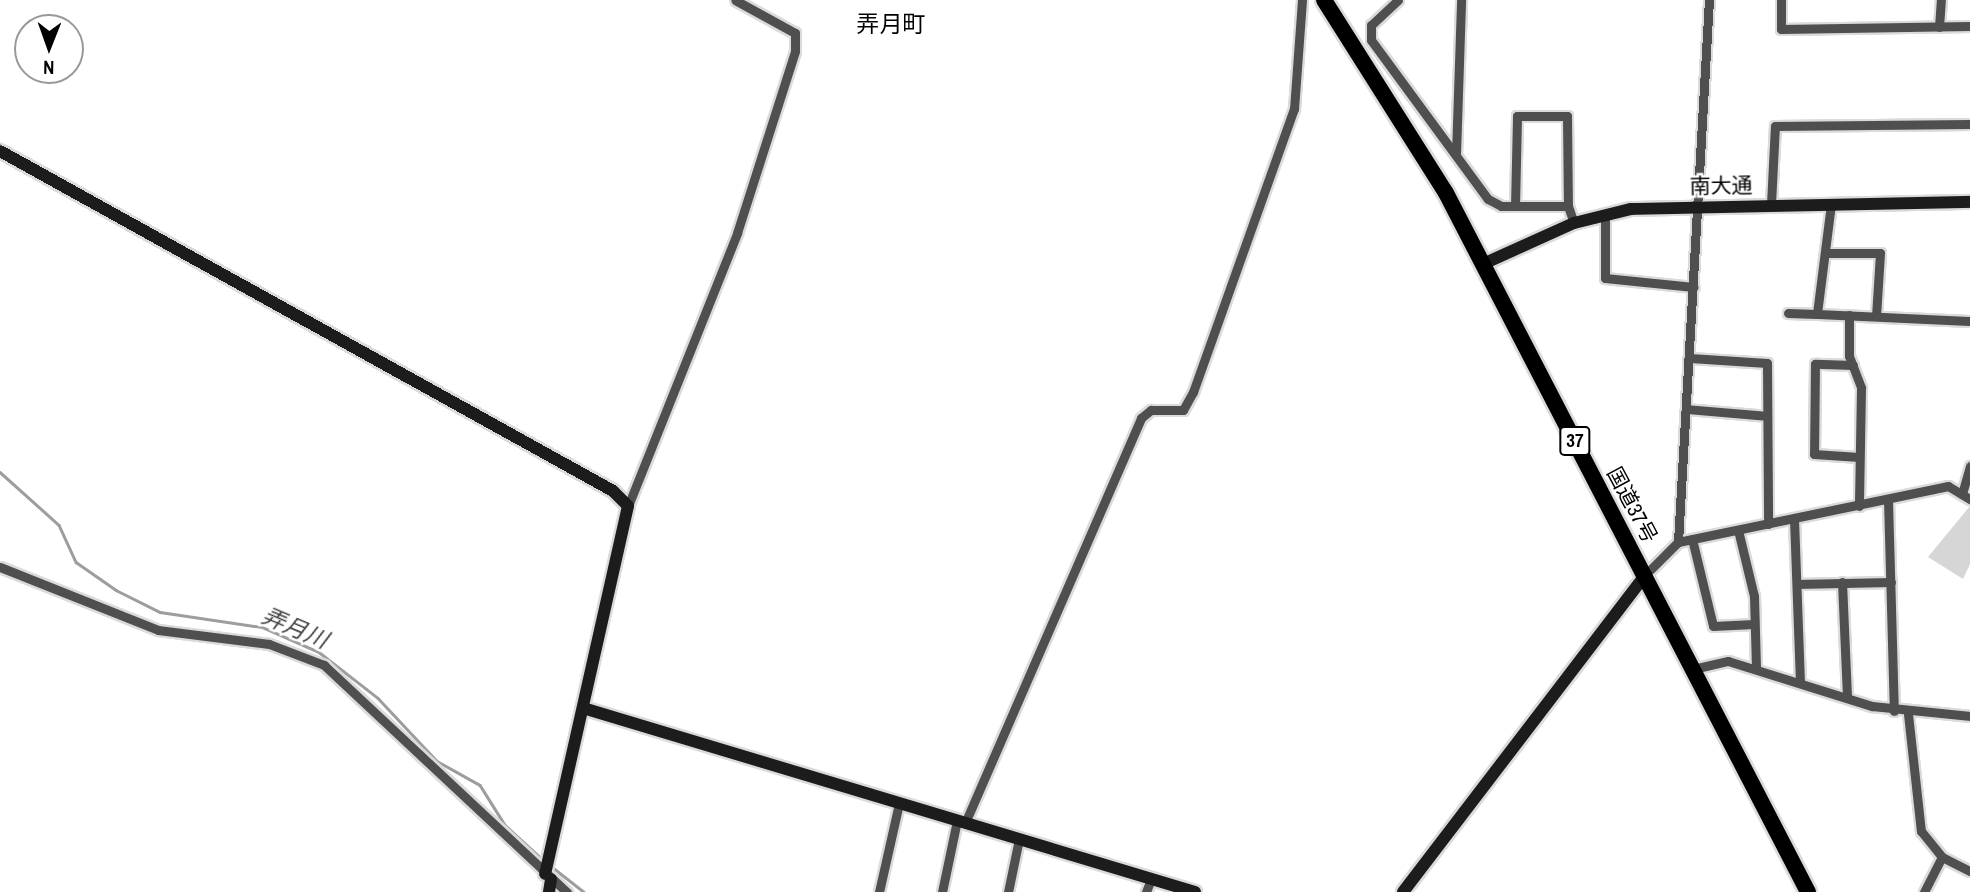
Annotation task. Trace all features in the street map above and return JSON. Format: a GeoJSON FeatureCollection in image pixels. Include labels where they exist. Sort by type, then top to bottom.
{"type":"FeatureCollection","features":[{"type":"Feature","properties":{"kind":"highway","name":"国道37号"},"geometry":{"type":"LineString","coordinates":[[1324,0],[1388,92],[1483,264],[1646,574],[1808,892]]}},
{"type":"Feature","properties":{"kind":"street"},"geometry":{"type":"LineString","coordinates":[[549,882],[583,708],[628,506],[737,233],[795,51],[795,33],[735,0]]}},
{"type":"Feature","properties":{"kind":"street"},"geometry":{"type":"LineString","coordinates":[[942,892],[961,822],[1141,418],[1151,410],[1183,411],[1193,392],[1294,109],[1302,0]]}},
{"type":"Feature","properties":{"kind":"street"},"geometry":{"type":"LineString","coordinates":[[1398,0],[1371,26],[1371,40],[1488,198],[1515,206],[1568,206]]}},
{"type":"Feature","properties":{"kind":"street"},"geometry":{"type":"LineString","coordinates":[[1455,154],[1461,0]]}},
{"type":"Feature","properties":{"kind":"street"},"geometry":{"type":"LineString","coordinates":[[1678,542],[1709,0]]}},
{"type":"Feature","properties":{"kind":"street"},"geometry":{"type":"LineString","coordinates":[[1781,0],[1781,29],[1970,26]]}},
{"type":"Feature","properties":{"kind":"street"},"geometry":{"type":"LineString","coordinates":[[1939,27],[1941,0]]}},
{"type":"Feature","properties":{"kind":"street"},"geometry":{"type":"LineString","coordinates":[[1515,206],[1517,116],[1567,116],[1568,206],[1574,223]]}},
{"type":"Feature","properties":{"kind":"street"},"geometry":{"type":"LineString","coordinates":[[1771,204],[1775,126],[1970,124]]}},
{"type":"Feature","properties":{"kind":"street"},"geometry":{"type":"LineString","coordinates":[[0,151],[613,491],[628,506]]}},
{"type":"Feature","properties":{"kind":"street","name":"南大通"},"geometry":{"type":"LineString","coordinates":[[1483,264],[1574,223],[1605,215],[1699,205],[1970,202]]}},
{"type":"Feature","properties":{"kind":"street"},"geometry":{"type":"LineString","coordinates":[[1817,314],[1831,204]]}},
{"type":"Feature","properties":{"kind":"street"},"geometry":{"type":"LineString","coordinates":[[1605,215],[1605,278],[1694,287]]}},
{"type":"Feature","properties":{"kind":"street"},"geometry":{"type":"LineString","coordinates":[[1825,253],[1881,253],[1876,316]]}},
{"type":"Feature","properties":{"kind":"street"},"geometry":{"type":"LineString","coordinates":[[1788,313],[1970,321]]}},
{"type":"Feature","properties":{"kind":"street"},"geometry":{"type":"LineString","coordinates":[[1849,315],[1853,365],[1861,388],[1858,506]]}},
{"type":"Feature","properties":{"kind":"street"},"geometry":{"type":"LineString","coordinates":[[1690,358],[1767,363],[1768,524]]}},
{"type":"Feature","properties":{"kind":"street"},"geometry":{"type":"LineString","coordinates":[[1853,365],[1815,364],[1814,454],[1859,457]]}},
{"type":"Feature","properties":{"kind":"street"},"geometry":{"type":"LineString","coordinates":[[1686,409],[1767,415]]}},
{"type":"Feature","properties":{"kind":"street"},"geometry":{"type":"LineString","coordinates":[[1403,892],[1646,574],[1678,542],[1948,486],[1966,496],[1970,466]]}},
{"type":"Feature","properties":{"kind":"street"},"geometry":{"type":"LineString","coordinates":[[1888,499],[1894,711]]}},
{"type":"Feature","properties":{"kind":"street"},"geometry":{"type":"LineString","coordinates":[[1794,519],[1800,682]]}},
{"type":"Feature","properties":{"kind":"street"},"geometry":{"type":"LineString","coordinates":[[1738,530],[1754,624],[1756,667]]}},
{"type":"Feature","properties":{"kind":"street"},"geometry":{"type":"LineString","coordinates":[[1692,539],[1713,626],[1754,624]]}},
{"type":"Feature","properties":{"kind":"street"},"geometry":{"type":"LineString","coordinates":[[0,567],[158,630],[269,644],[324,664],[549,882],[567,892]]}},
{"type":"Feature","properties":{"kind":"street"},"geometry":{"type":"LineString","coordinates":[[1842,582],[1847,698]]}},
{"type":"Feature","properties":{"kind":"street"},"geometry":{"type":"LineString","coordinates":[[1797,584],[1891,582]]}},
{"type":"Feature","properties":{"kind":"street"},"geometry":{"type":"LineString","coordinates":[[1693,668],[1714,660],[1756,667],[1894,711],[1970,716]]}},
{"type":"Feature","properties":{"kind":"street"},"geometry":{"type":"LineString","coordinates":[[583,708],[1195,892]]}},
{"type":"Feature","properties":{"kind":"street"},"geometry":{"type":"LineString","coordinates":[[1908,714],[1921,831],[1942,857],[1970,871]]}},
{"type":"Feature","properties":{"kind":"street"},"geometry":{"type":"LineString","coordinates":[[879,892],[899,803]]}},
{"type":"Feature","properties":{"kind":"street"},"geometry":{"type":"LineString","coordinates":[[1008,892],[1019,839]]}},
{"type":"Feature","properties":{"kind":"street"},"geometry":{"type":"LineString","coordinates":[[1924,892],[1942,857]]}},
{"type":"Feature","properties":{"kind":"street"},"geometry":{"type":"LineString","coordinates":[[1146,892],[1151,879]]}},
{"type":"Feature","properties":{"kind":"shaded area"},"geometry":{"type":"Polygon","coordinates":[[[1970,506],[1970,564],[1963,579],[1928,557],[1970,506]]]}},
{"type":"Feature","properties":{"kind":"waterway","name":"弄月川"},"geometry":{"type":"LineString","coordinates":[[0,472],[59,525],[76,562],[116,590],[160,612],[262,627],[319,652],[378,698],[437,761],[480,785],[505,825],[543,860]]}},
{"type":"Feature","properties":{"kind":"waterway","name":"弄月川"},"geometry":{"type":"LineString","coordinates":[[551,866],[584,892]]}},
{"type":"Feature","properties":{"kind":"district","name":"弄月町"},"geometry":{"type":"Point","coordinates":[891,24]}}]}
